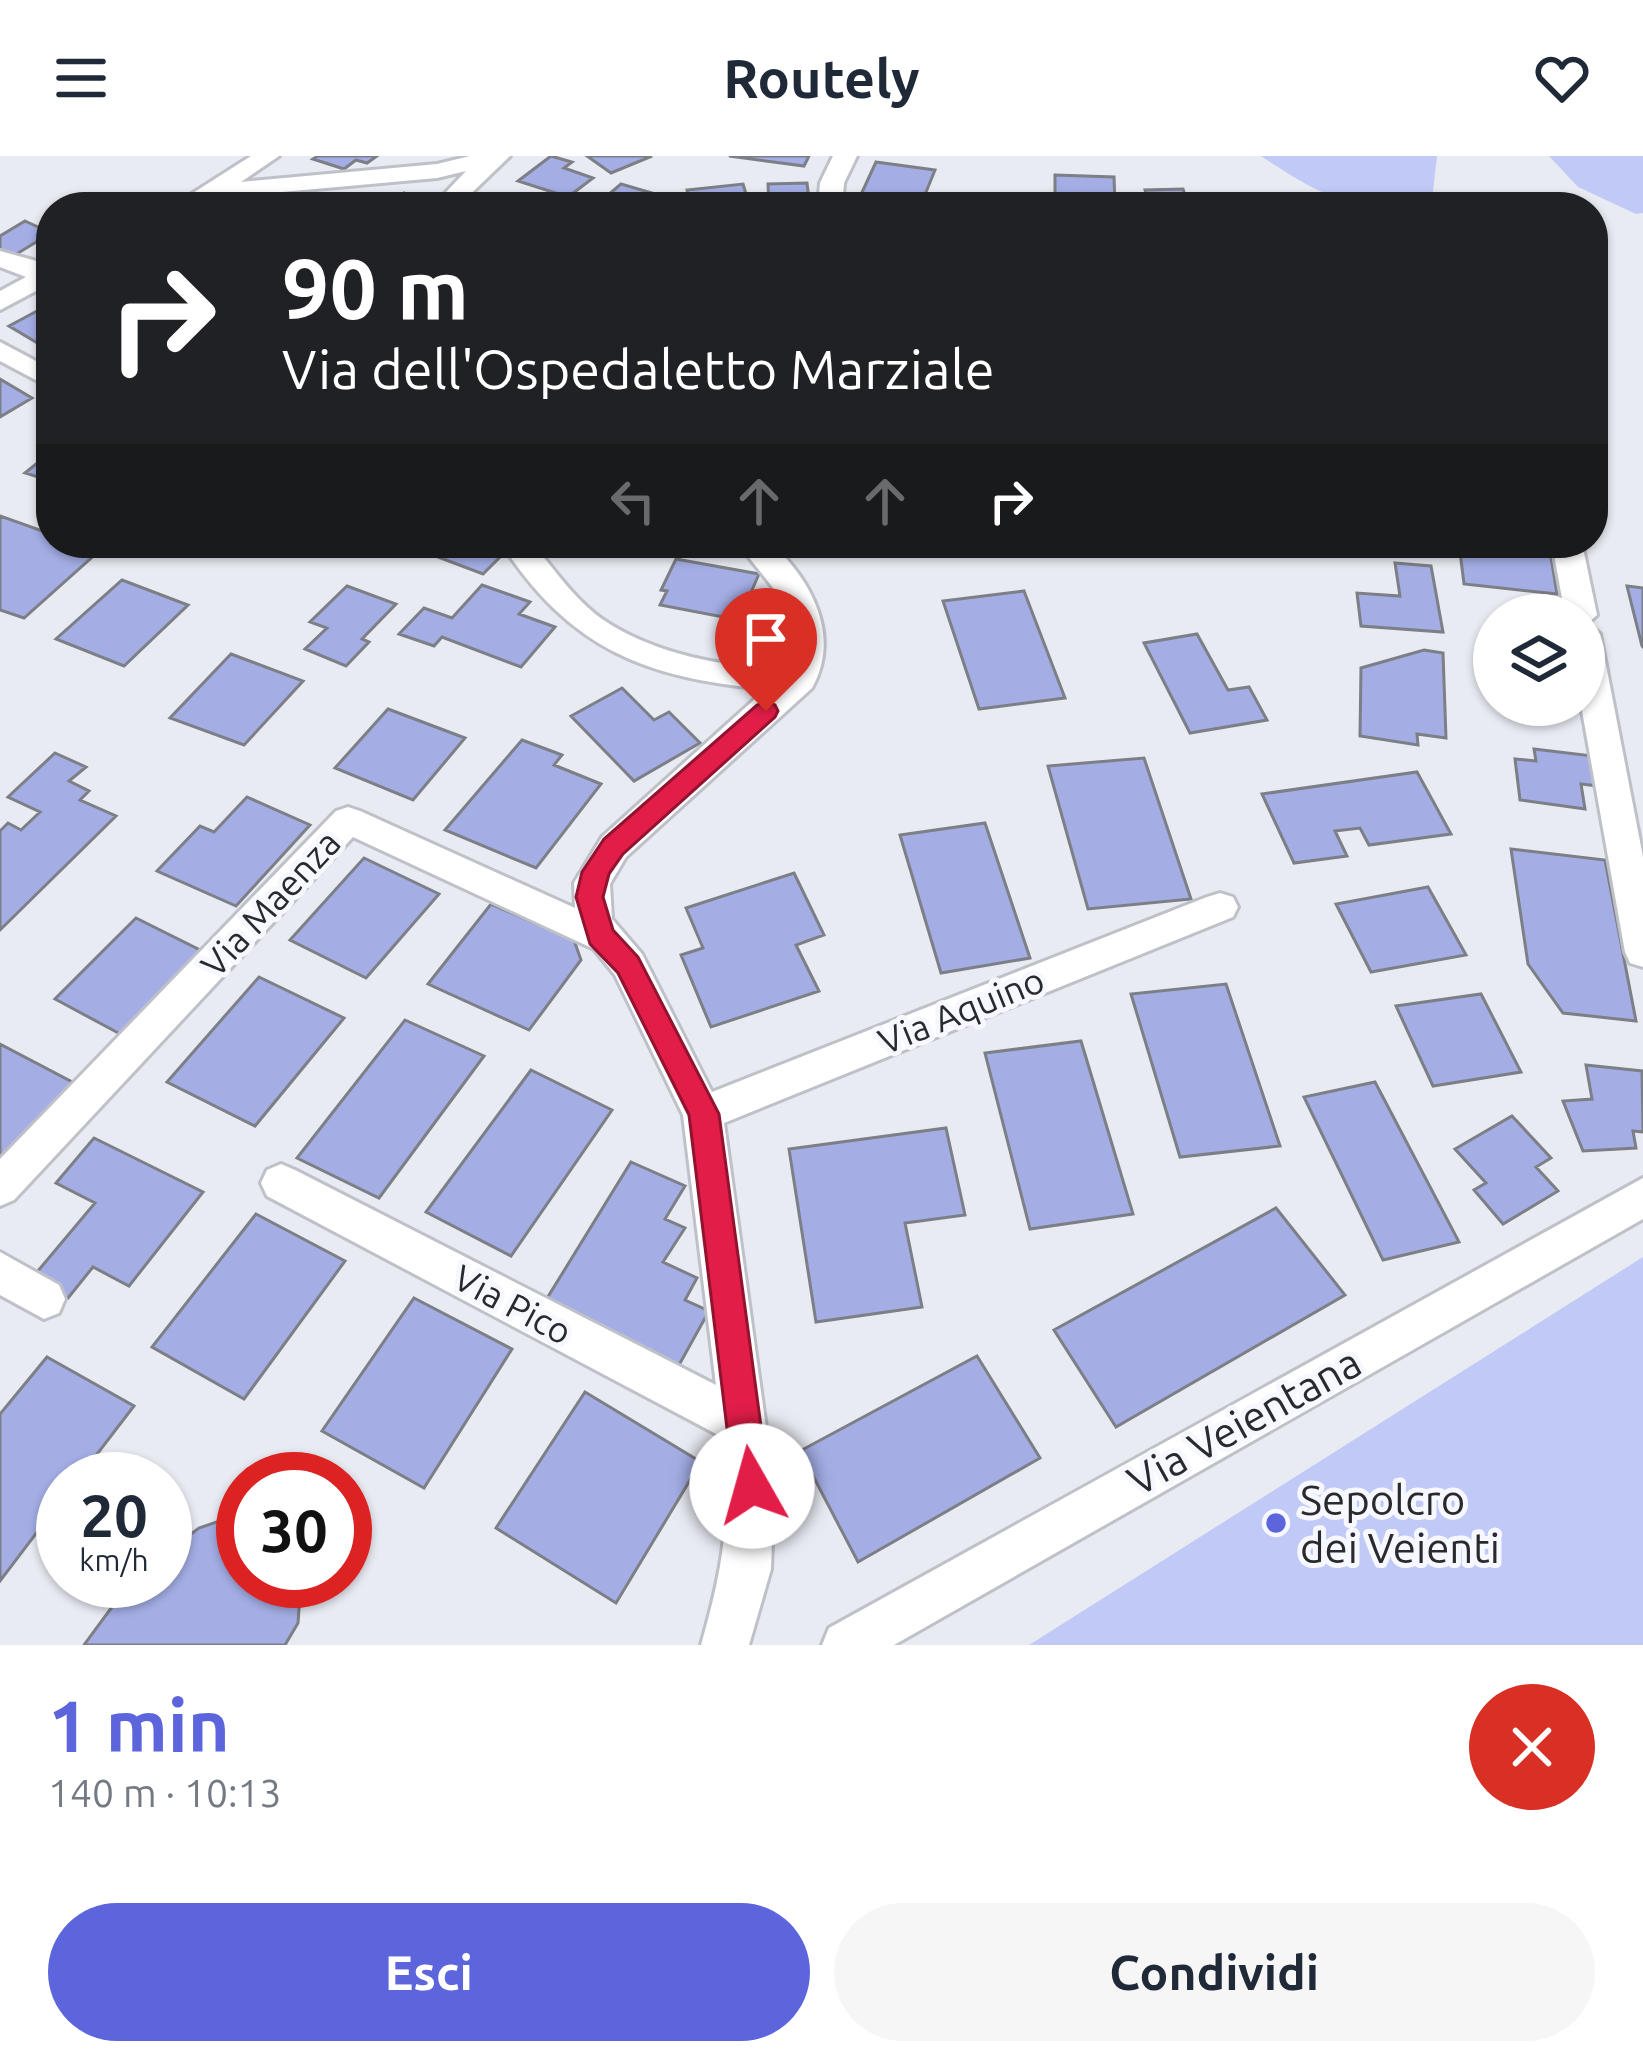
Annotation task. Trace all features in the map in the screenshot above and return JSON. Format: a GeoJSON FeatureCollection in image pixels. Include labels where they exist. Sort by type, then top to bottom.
{"type":"FeatureCollection","features":[{"type":"Feature","properties":{"kind":"street"},"geometry":{"type":"LineString","coordinates":[[216,191],[267,156]]}},
{"type":"Feature","properties":{"kind":"street"},"geometry":{"type":"LineString","coordinates":[[831,192],[845,156]]}},
{"type":"Feature","properties":{"kind":"street"},"geometry":{"type":"LineString","coordinates":[[216,191],[436,171],[495,157]]}},
{"type":"Feature","properties":{"kind":"street"},"geometry":{"type":"LineString","coordinates":[[459,192],[495,157]]}},
{"type":"Feature","properties":{"kind":"street"},"geometry":{"type":"LineString","coordinates":[[0,258],[36,270]]}},
{"type":"Feature","properties":{"kind":"street"},"geometry":{"type":"LineString","coordinates":[[0,302],[36,281]]}},
{"type":"Feature","properties":{"kind":"street"},"geometry":{"type":"LineString","coordinates":[[0,350],[36,371]]}},
{"type":"Feature","properties":{"kind":"street"},"geometry":{"type":"LineString","coordinates":[[529,558],[571,608],[615,640],[717,673],[801,680]]}},
{"type":"Feature","properties":{"kind":"street"},"geometry":{"type":"LineString","coordinates":[[725,1645],[747,1569],[751,1526],[744,1424],[704,1114],[628,965],[600,936],[590,897],[602,860],[801,680],[811,650],[806,616],[788,583],[766,558]]}},
{"type":"Feature","properties":{"kind":"street"},"geometry":{"type":"LineString","coordinates":[[1570,558],[1577,594]]}},
{"type":"Feature","properties":{"kind":"street"},"geometry":{"type":"LineString","coordinates":[[1601,726],[1643,952]]}},
{"type":"Feature","properties":{"kind":"street","name":"Via Maenza"},"geometry":{"type":"LineString","coordinates":[[0,1187],[348,820],[600,936]]}},
{"type":"Feature","properties":{"kind":"street","name":"Via Aquino"},"geometry":{"type":"LineString","coordinates":[[704,1114],[1220,907]]}},
{"type":"Feature","properties":{"kind":"street","name":"Via Pico"},"geometry":{"type":"LineString","coordinates":[[281,1183],[744,1424]]}},
{"type":"Feature","properties":{"kind":"street","name":"Via Veientana"},"geometry":{"type":"LineString","coordinates":[[846,1645],[1643,1197]]}},
{"type":"Feature","properties":{"kind":"street"},"geometry":{"type":"LineString","coordinates":[[0,1271],[44,1299]]}},
{"type":"Feature","properties":{"kind":"shaded area"},"geometry":{"type":"Polygon","coordinates":[[[1261,156],[1437,156],[1433,192],[1322,192],[1261,156]]]}},
{"type":"Feature","properties":{"kind":"shaded area"},"geometry":{"type":"Polygon","coordinates":[[[1549,156],[1643,156],[1643,213],[1608,201],[1608,192],[1578,187],[1549,156]]]}},
{"type":"Feature","properties":{"kind":"shaded area"},"geometry":{"type":"Polygon","coordinates":[[[1643,1257],[1643,1645],[1029,1645],[1643,1257]]]}},
{"type":"Feature","properties":{"kind":"building"},"geometry":{"type":"Polygon","coordinates":[[[377,156],[367,163],[356,160],[344,169],[313,159],[377,156]]]}},
{"type":"Feature","properties":{"kind":"building"},"geometry":{"type":"Polygon","coordinates":[[[551,156],[572,162],[564,168],[593,178],[575,192],[552,192],[518,181],[551,156]]]}},
{"type":"Feature","properties":{"kind":"building"},"geometry":{"type":"Polygon","coordinates":[[[587,156],[652,156],[611,173],[587,156]]]}},
{"type":"Feature","properties":{"kind":"building"},"geometry":{"type":"Polygon","coordinates":[[[729,156],[809,156],[804,166],[729,156]]]}},
{"type":"Feature","properties":{"kind":"building"},"geometry":{"type":"Polygon","coordinates":[[[876,162],[935,170],[926,192],[862,192],[876,162]]]}},
{"type":"Feature","properties":{"kind":"building"},"geometry":{"type":"Polygon","coordinates":[[[1055,175],[1114,177],[1115,192],[1055,192],[1055,175]]]}},
{"type":"Feature","properties":{"kind":"building"},"geometry":{"type":"Polygon","coordinates":[[[807,183],[808,192],[768,192],[768,184],[807,183]]]}},
{"type":"Feature","properties":{"kind":"building"},"geometry":{"type":"Polygon","coordinates":[[[621,184],[648,192],[612,192],[621,184]]]}},
{"type":"Feature","properties":{"kind":"building"},"geometry":{"type":"Polygon","coordinates":[[[743,184],[745,192],[687,192],[743,184]]]}},
{"type":"Feature","properties":{"kind":"building"},"geometry":{"type":"Polygon","coordinates":[[[1183,189],[1184,192],[1146,192],[1183,189]]]}},
{"type":"Feature","properties":{"kind":"building"},"geometry":{"type":"Polygon","coordinates":[[[25,221],[36,226],[36,242],[10,258],[0,254],[0,236],[25,221]]]}},
{"type":"Feature","properties":{"kind":"building"},"geometry":{"type":"Polygon","coordinates":[[[36,312],[36,342],[9,326],[36,312]]]}},
{"type":"Feature","properties":{"kind":"building"},"geometry":{"type":"Polygon","coordinates":[[[0,379],[32,398],[0,417],[0,379]]]}},
{"type":"Feature","properties":{"kind":"building"},"geometry":{"type":"Polygon","coordinates":[[[0,516],[36,529],[36,558],[91,558],[24,618],[0,610],[0,516]]]}},
{"type":"Feature","properties":{"kind":"building"},"geometry":{"type":"Polygon","coordinates":[[[441,558],[499,558],[483,574],[441,558]]]}},
{"type":"Feature","properties":{"kind":"building"},"geometry":{"type":"Polygon","coordinates":[[[1461,558],[1551,558],[1557,594],[1464,584],[1461,558]]]}},
{"type":"Feature","properties":{"kind":"building"},"geometry":{"type":"Polygon","coordinates":[[[676,559],[759,574],[739,620],[660,605],[667,591],[661,590],[676,559]]]}},
{"type":"Feature","properties":{"kind":"building"},"geometry":{"type":"Polygon","coordinates":[[[1395,563],[1431,566],[1443,632],[1361,626],[1357,593],[1400,596],[1395,563]]]}},
{"type":"Feature","properties":{"kind":"building"},"geometry":{"type":"Polygon","coordinates":[[[122,580],[188,605],[124,666],[56,639],[122,580]]]}},
{"type":"Feature","properties":{"kind":"building"},"geometry":{"type":"Polygon","coordinates":[[[482,585],[530,602],[519,614],[555,627],[521,667],[442,637],[434,646],[399,634],[424,608],[452,618],[482,585]]]}},
{"type":"Feature","properties":{"kind":"building"},"geometry":{"type":"Polygon","coordinates":[[[347,586],[396,604],[362,639],[369,642],[346,666],[305,649],[327,628],[310,622],[347,586]]]}},
{"type":"Feature","properties":{"kind":"building"},"geometry":{"type":"Polygon","coordinates":[[[1627,586],[1643,588],[1643,647],[1642,646],[1627,586]]]}},
{"type":"Feature","properties":{"kind":"building"},"geometry":{"type":"Polygon","coordinates":[[[1024,591],[1065,698],[979,709],[943,601],[1024,591]]]}},
{"type":"Feature","properties":{"kind":"building"},"geometry":{"type":"Polygon","coordinates":[[[1197,634],[1228,690],[1249,687],[1267,720],[1190,733],[1144,643],[1197,634]]]}},
{"type":"Feature","properties":{"kind":"building"},"geometry":{"type":"Polygon","coordinates":[[[1424,650],[1443,653],[1446,738],[1417,734],[1418,745],[1360,736],[1361,668],[1424,650]]]}},
{"type":"Feature","properties":{"kind":"building"},"geometry":{"type":"Polygon","coordinates":[[[231,654],[303,681],[244,745],[170,718],[231,654]]]}},
{"type":"Feature","properties":{"kind":"building"},"geometry":{"type":"Polygon","coordinates":[[[622,688],[654,720],[669,712],[700,743],[634,781],[571,716],[622,688]]]}},
{"type":"Feature","properties":{"kind":"building"},"geometry":{"type":"Polygon","coordinates":[[[388,709],[465,738],[413,800],[335,768],[388,709]]]}},
{"type":"Feature","properties":{"kind":"building"},"geometry":{"type":"Polygon","coordinates":[[[522,740],[562,755],[554,765],[601,784],[536,868],[445,830],[522,740]]]}},
{"type":"Feature","properties":{"kind":"building"},"geometry":{"type":"Polygon","coordinates":[[[1534,749],[1593,756],[1598,786],[1581,784],[1585,809],[1520,800],[1515,759],[1536,761],[1534,749]]]}},
{"type":"Feature","properties":{"kind":"building"},"geometry":{"type":"Polygon","coordinates":[[[55,753],[86,767],[69,781],[89,791],[80,800],[116,816],[0,930],[0,831],[8,823],[21,830],[40,812],[8,797],[55,753]]]}},
{"type":"Feature","properties":{"kind":"building"},"geometry":{"type":"Polygon","coordinates":[[[1144,758],[1191,899],[1088,909],[1048,766],[1144,758]]]}},
{"type":"Feature","properties":{"kind":"building"},"geometry":{"type":"Polygon","coordinates":[[[1417,772],[1451,834],[1369,845],[1360,828],[1335,831],[1347,856],[1294,863],[1262,794],[1417,772]]]}},
{"type":"Feature","properties":{"kind":"building"},"geometry":{"type":"Polygon","coordinates":[[[247,797],[310,825],[236,906],[157,871],[200,826],[214,832],[247,797]]]}},
{"type":"Feature","properties":{"kind":"building"},"geometry":{"type":"Polygon","coordinates":[[[985,823],[1030,958],[941,973],[900,835],[985,823]]]}},
{"type":"Feature","properties":{"kind":"building"},"geometry":{"type":"Polygon","coordinates":[[[1511,849],[1605,860],[1636,1021],[1563,1013],[1528,964],[1511,849]]]}},
{"type":"Feature","properties":{"kind":"building"},"geometry":{"type":"Polygon","coordinates":[[[364,858],[439,894],[366,978],[290,940],[364,858]]]}},
{"type":"Feature","properties":{"kind":"building"},"geometry":{"type":"Polygon","coordinates":[[[794,873],[824,935],[796,945],[819,991],[711,1027],[681,955],[703,948],[686,908],[794,873]]]}},
{"type":"Feature","properties":{"kind":"building"},"geometry":{"type":"Polygon","coordinates":[[[1428,887],[1466,955],[1371,972],[1336,904],[1428,887]]]}},
{"type":"Feature","properties":{"kind":"building"},"geometry":{"type":"Polygon","coordinates":[[[491,904],[574,940],[581,960],[529,1030],[428,984],[491,904]]]}},
{"type":"Feature","properties":{"kind":"building"},"geometry":{"type":"Polygon","coordinates":[[[136,918],[202,951],[122,1035],[55,999],[136,918]]]}},
{"type":"Feature","properties":{"kind":"building"},"geometry":{"type":"Polygon","coordinates":[[[259,977],[344,1018],[255,1126],[167,1082],[259,977]]]}},
{"type":"Feature","properties":{"kind":"building"},"geometry":{"type":"Polygon","coordinates":[[[1226,984],[1280,1146],[1180,1157],[1131,994],[1226,984]]]}},
{"type":"Feature","properties":{"kind":"building"},"geometry":{"type":"Polygon","coordinates":[[[1481,994],[1521,1072],[1433,1086],[1396,1006],[1481,994]]]}},
{"type":"Feature","properties":{"kind":"building"},"geometry":{"type":"Polygon","coordinates":[[[405,1020],[484,1056],[379,1198],[297,1158],[405,1020]]]}},
{"type":"Feature","properties":{"kind":"building"},"geometry":{"type":"Polygon","coordinates":[[[1081,1041],[1133,1214],[1030,1229],[985,1053],[1081,1041]]]}},
{"type":"Feature","properties":{"kind":"building"},"geometry":{"type":"Polygon","coordinates":[[[0,1044],[76,1084],[0,1166],[0,1044]]]}},
{"type":"Feature","properties":{"kind":"building"},"geometry":{"type":"Polygon","coordinates":[[[1586,1065],[1642,1071],[1643,1132],[1633,1131],[1636,1148],[1583,1151],[1563,1101],[1592,1099],[1586,1065]]]}},
{"type":"Feature","properties":{"kind":"building"},"geometry":{"type":"Polygon","coordinates":[[[531,1070],[612,1110],[511,1256],[426,1212],[531,1070]]]}},
{"type":"Feature","properties":{"kind":"building"},"geometry":{"type":"Polygon","coordinates":[[[1375,1082],[1459,1242],[1383,1260],[1304,1097],[1375,1082]]]}},
{"type":"Feature","properties":{"kind":"building"},"geometry":{"type":"Polygon","coordinates":[[[1512,1116],[1551,1158],[1536,1167],[1558,1191],[1503,1224],[1474,1190],[1486,1183],[1455,1149],[1512,1116]]]}},
{"type":"Feature","properties":{"kind":"building"},"geometry":{"type":"Polygon","coordinates":[[[946,1128],[965,1215],[905,1223],[922,1307],[816,1322],[789,1149],[946,1128]]]}},
{"type":"Feature","properties":{"kind":"building"},"geometry":{"type":"Polygon","coordinates":[[[94,1138],[203,1192],[129,1286],[93,1267],[68,1298],[32,1278],[95,1203],[56,1183],[94,1138]]]}},
{"type":"Feature","properties":{"kind":"building"},"geometry":{"type":"Polygon","coordinates":[[[631,1162],[685,1186],[665,1219],[685,1228],[663,1262],[697,1278],[685,1300],[709,1311],[674,1374],[541,1308],[631,1162]]]}},
{"type":"Feature","properties":{"kind":"building"},"geometry":{"type":"Polygon","coordinates":[[[1276,1208],[1345,1295],[1116,1427],[1054,1330],[1276,1208]]]}},
{"type":"Feature","properties":{"kind":"building"},"geometry":{"type":"Polygon","coordinates":[[[256,1214],[345,1261],[244,1399],[152,1347],[256,1214]]]}},
{"type":"Feature","properties":{"kind":"building"},"geometry":{"type":"Polygon","coordinates":[[[414,1298],[512,1349],[424,1488],[372,1459],[372,1452],[360,1452],[322,1431],[414,1298]]]}},
{"type":"Feature","properties":{"kind":"building"},"geometry":{"type":"Polygon","coordinates":[[[977,1356],[1040,1458],[858,1562],[800,1451],[977,1356]]]}},
{"type":"Feature","properties":{"kind":"building"},"geometry":{"type":"Polygon","coordinates":[[[47,1357],[134,1406],[99,1452],[36,1452],[36,1534],[0,1581],[0,1414],[47,1357]]]}},
{"type":"Feature","properties":{"kind":"building"},"geometry":{"type":"Polygon","coordinates":[[[585,1392],[701,1462],[616,1603],[496,1528],[585,1392]]]}},
{"type":"Feature","properties":{"kind":"building"},"geometry":{"type":"Polygon","coordinates":[[[216,1522],[216,1608],[299,1608],[298,1623],[285,1645],[84,1645],[111,1608],[192,1608],[192,1533],[216,1522]]]}},
{"type":"Feature","properties":{"kind":"place","name":"Sepolcro dei Veienti"},"geometry":{"type":"Point","coordinates":[1276,1523]}},
{"type":"Feature","properties":{"kind":"route"},"geometry":{"type":"LineString","coordinates":[[752,1486],[704,1114],[628,965],[600,936],[590,897],[596,872],[614,847],[766,711]]}}]}
